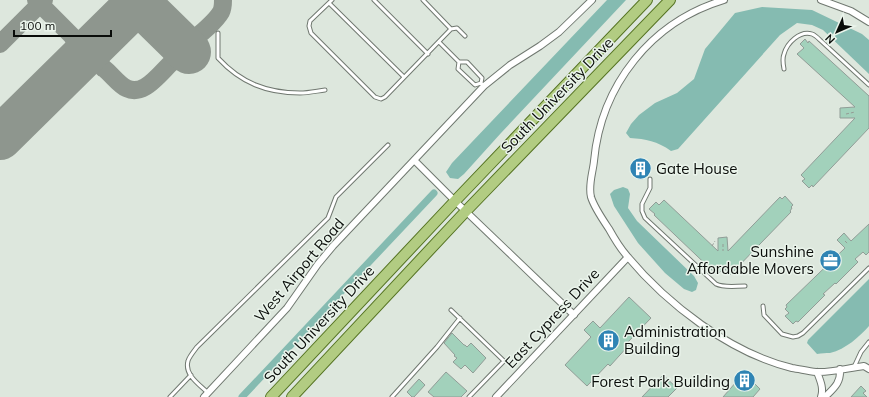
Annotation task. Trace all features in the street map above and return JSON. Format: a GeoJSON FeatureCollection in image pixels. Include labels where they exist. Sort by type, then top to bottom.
{"type":"FeatureCollection","features":[{"type":"Feature","properties":{"kind":"main road","name":"South University Drive"},"geometry":{"type":"LineString","coordinates":[[271,397],[647,0]]}},
{"type":"Feature","properties":{"kind":"main road","name":"South University Drive"},"geometry":{"type":"LineString","coordinates":[[292,397],[466,211],[670,0]]}},
{"type":"Feature","properties":{"kind":"street","name":"West Airport Road"},"geometry":{"type":"LineString","coordinates":[[206,395],[287,308],[318,264],[333,246],[483,84],[559,32],[592,0]]}},
{"type":"Feature","properties":{"kind":"street"},"geometry":{"type":"LineString","coordinates":[[724,0],[703,7],[687,15],[667,29],[648,44],[632,62],[618,82],[607,106],[598,132],[590,186],[591,197],[604,221],[628,257],[659,290],[680,309],[712,331],[758,357],[793,368],[816,372],[864,366],[869,369]]}},
{"type":"Feature","properties":{"kind":"street"},"geometry":{"type":"LineString","coordinates":[[821,0],[851,11],[869,22]]}},
{"type":"Feature","properties":{"kind":"street"},"geometry":{"type":"LineString","coordinates":[[414,160],[574,315]]}},
{"type":"Feature","properties":{"kind":"street","name":"East Cypress Drive"},"geometry":{"type":"LineString","coordinates":[[496,397],[628,257]]}},
{"type":"Feature","properties":{"kind":"street"},"geometry":{"type":"LineString","coordinates":[[824,397],[838,383],[840,369]]}},
{"type":"Feature","properties":{"kind":"street"},"geometry":{"type":"LineString","coordinates":[[816,372],[822,387],[821,397]]}},
{"type":"Feature","properties":{"kind":"lane"},"geometry":{"type":"LineString","coordinates":[[374,0],[428,54]]}},
{"type":"Feature","properties":{"kind":"lane"},"geometry":{"type":"LineString","coordinates":[[422,0],[451,29]]}},
{"type":"Feature","properties":{"kind":"lane"},"geometry":{"type":"LineString","coordinates":[[404,78],[330,1],[310,21],[309,26],[311,32],[375,97],[381,99],[385,97],[404,78],[428,54],[451,29],[457,28],[465,36]]}},
{"type":"Feature","properties":{"kind":"lane"},"geometry":{"type":"LineString","coordinates":[[218,33],[218,58],[228,69],[245,81],[271,91],[301,94],[324,90]]}},
{"type":"Feature","properties":{"kind":"lane"},"geometry":{"type":"LineString","coordinates":[[784,70],[784,54],[790,43],[798,36],[803,34],[812,34],[869,86]]}},
{"type":"Feature","properties":{"kind":"lane"},"geometry":{"type":"LineString","coordinates":[[439,42],[459,62],[467,62],[482,78],[483,84],[475,85],[458,68],[459,62]]}},
{"type":"Feature","properties":{"kind":"lane"},"geometry":{"type":"LineString","coordinates":[[206,395],[188,372],[188,361],[197,348],[328,218],[336,198],[388,146]]}},
{"type":"Feature","properties":{"kind":"lane"},"geometry":{"type":"LineString","coordinates":[[650,179],[650,188],[642,204],[642,211],[645,218],[716,284],[727,287],[745,286]]}},
{"type":"Feature","properties":{"kind":"lane"},"geometry":{"type":"LineString","coordinates":[[763,306],[764,315],[782,334],[793,337],[798,336],[869,268]]}},
{"type":"Feature","properties":{"kind":"lane"},"geometry":{"type":"LineString","coordinates":[[451,310],[504,361],[469,397]]}},
{"type":"Feature","properties":{"kind":"lane"},"geometry":{"type":"LineString","coordinates":[[392,397],[437,347],[460,318]]}},
{"type":"Feature","properties":{"kind":"lane"},"geometry":{"type":"LineString","coordinates":[[854,367],[860,352],[869,342]]}},
{"type":"Feature","properties":{"kind":"lane"},"geometry":{"type":"LineString","coordinates":[[170,397],[191,375]]}},
{"type":"Feature","properties":{"kind":"path"},"geometry":{"type":"LineString","coordinates":[[846,114],[855,112]]}},
{"type":"Feature","properties":{"kind":"path"},"geometry":{"type":"LineString","coordinates":[[712,246],[715,241]]}},
{"type":"Feature","properties":{"kind":"path"},"geometry":{"type":"LineString","coordinates":[[845,241],[848,244]]}},
{"type":"Feature","properties":{"kind":"path"},"geometry":{"type":"LineString","coordinates":[[723,244],[723,251]]}},
{"type":"Feature","properties":{"kind":"water"},"geometry":{"type":"Polygon","coordinates":[[[607,0],[626,0],[464,174],[458,179],[450,178],[446,172],[452,163],[607,0]]]}},
{"type":"Feature","properties":{"kind":"water"},"geometry":{"type":"Polygon","coordinates":[[[762,7],[812,10],[862,34],[869,40],[869,74],[823,30],[812,25],[797,23],[780,35],[678,149],[671,151],[651,141],[630,138],[626,133],[631,124],[639,115],[655,103],[677,93],[694,79],[705,49],[735,13],[762,7]]]}},
{"type":"Feature","properties":{"kind":"water"},"geometry":{"type":"Polygon","coordinates":[[[623,187],[628,189],[630,194],[628,208],[637,221],[694,276],[698,283],[696,290],[692,292],[684,289],[665,273],[638,243],[614,206],[610,194],[614,190],[623,187]]]}},
{"type":"Feature","properties":{"kind":"water"},"geometry":{"type":"Polygon","coordinates":[[[869,279],[869,326],[847,346],[830,353],[817,354],[807,343],[808,340],[869,279]]]}},
{"type":"Feature","properties":{"kind":"building"},"geometry":{"type":"Polygon","coordinates":[[[805,39],[869,96],[869,128],[813,187],[812,185],[809,188],[802,181],[805,179],[801,175],[855,118],[840,118],[840,108],[855,107],[797,54],[804,48],[800,44],[805,39]]]}},
{"type":"Feature","properties":{"kind":"building"},"geometry":{"type":"Polygon","coordinates":[[[785,196],[793,205],[791,207],[791,212],[730,275],[724,268],[717,275],[649,209],[656,202],[659,205],[664,200],[718,251],[718,238],[727,237],[728,251],[780,197],[782,199],[785,196]]]}},
{"type":"Feature","properties":{"kind":"building"},"geometry":{"type":"Polygon","coordinates":[[[869,224],[869,252],[866,255],[863,252],[855,259],[858,262],[836,284],[835,283],[823,294],[825,295],[798,322],[796,321],[793,324],[785,316],[789,313],[785,309],[787,307],[786,305],[845,248],[837,240],[844,233],[851,241],[869,224]]]}},
{"type":"Feature","properties":{"kind":"building","name":"Administration Building"},"geometry":{"type":"Polygon","coordinates":[[[629,297],[651,318],[627,343],[629,345],[610,366],[608,364],[587,386],[565,365],[591,337],[584,330],[593,321],[600,328],[629,297]]]}},
{"type":"Feature","properties":{"kind":"building"},"geometry":{"type":"Polygon","coordinates":[[[452,333],[467,347],[471,343],[486,358],[473,373],[465,365],[461,369],[453,362],[457,358],[444,343],[452,333]]]}},
{"type":"Feature","properties":{"kind":"building"},"geometry":{"type":"Polygon","coordinates":[[[446,372],[467,391],[461,397],[434,397],[428,392],[446,372]]]}},
{"type":"Feature","properties":{"kind":"building","name":"Forest Park Building"},"geometry":{"type":"Polygon","coordinates":[[[744,373],[760,389],[753,397],[723,397],[744,373]]]}},
{"type":"Feature","properties":{"kind":"building"},"geometry":{"type":"Polygon","coordinates":[[[663,375],[677,388],[668,397],[642,397],[663,375]]]}},
{"type":"Feature","properties":{"kind":"building"},"geometry":{"type":"Polygon","coordinates":[[[419,379],[425,385],[414,397],[412,397],[407,392],[419,379]]]}},
{"type":"Feature","properties":{"kind":"building"},"geometry":{"type":"Polygon","coordinates":[[[861,386],[866,391],[863,393],[867,397],[851,397],[861,386]]]}},
{"type":"Feature","properties":{"kind":"waterway"},"geometry":{"type":"LineString","coordinates":[[242,397],[434,193]]}},
{"type":"Feature","properties":{"kind":"taxiway"},"geometry":{"type":"LineString","coordinates":[[36,0],[72,36],[78,50],[74,65]]}},
{"type":"Feature","properties":{"kind":"taxiway"},"geometry":{"type":"LineString","coordinates":[[0,44],[44,0]]}},
{"type":"Feature","properties":{"kind":"taxiway"},"geometry":{"type":"LineString","coordinates":[[172,35],[185,39],[196,37],[219,15],[222,9],[223,0]]}},
{"type":"Feature","properties":{"kind":"taxiway"},"geometry":{"type":"LineString","coordinates":[[74,65],[86,61],[96,63],[126,88],[135,90],[145,87],[162,73],[173,61],[176,50],[172,35]]}},
{"type":"Feature","properties":{"kind":"taxiway"},"geometry":{"type":"LineString","coordinates":[[101,38],[98,46],[98,53],[99,61],[103,68]]}},
{"type":"Feature","properties":{"kind":"taxiway"},"geometry":{"type":"LineString","coordinates":[[0,117],[26,104],[64,75]]}},
{"type":"Feature","properties":{"kind":"runway"},"geometry":{"type":"LineString","coordinates":[[136,0],[189,52]]}},
{"type":"Feature","properties":{"kind":"runway"},"geometry":{"type":"LineString","coordinates":[[0,138],[140,0]]}},
{"type":"Feature","properties":{"kind":"place","name":"Gate House"},"geometry":{"type":"Point","coordinates":[640,168]}},
{"type":"Feature","properties":{"kind":"place","name":"Sunshine Affordable Movers"},"geometry":{"type":"Point","coordinates":[830,260]}},
{"type":"Feature","properties":{"kind":"place","name":"Administration Building"},"geometry":{"type":"Point","coordinates":[609,340]}},
{"type":"Feature","properties":{"kind":"place","name":"Forest Park Building"},"geometry":{"type":"Point","coordinates":[745,381]}}]}
